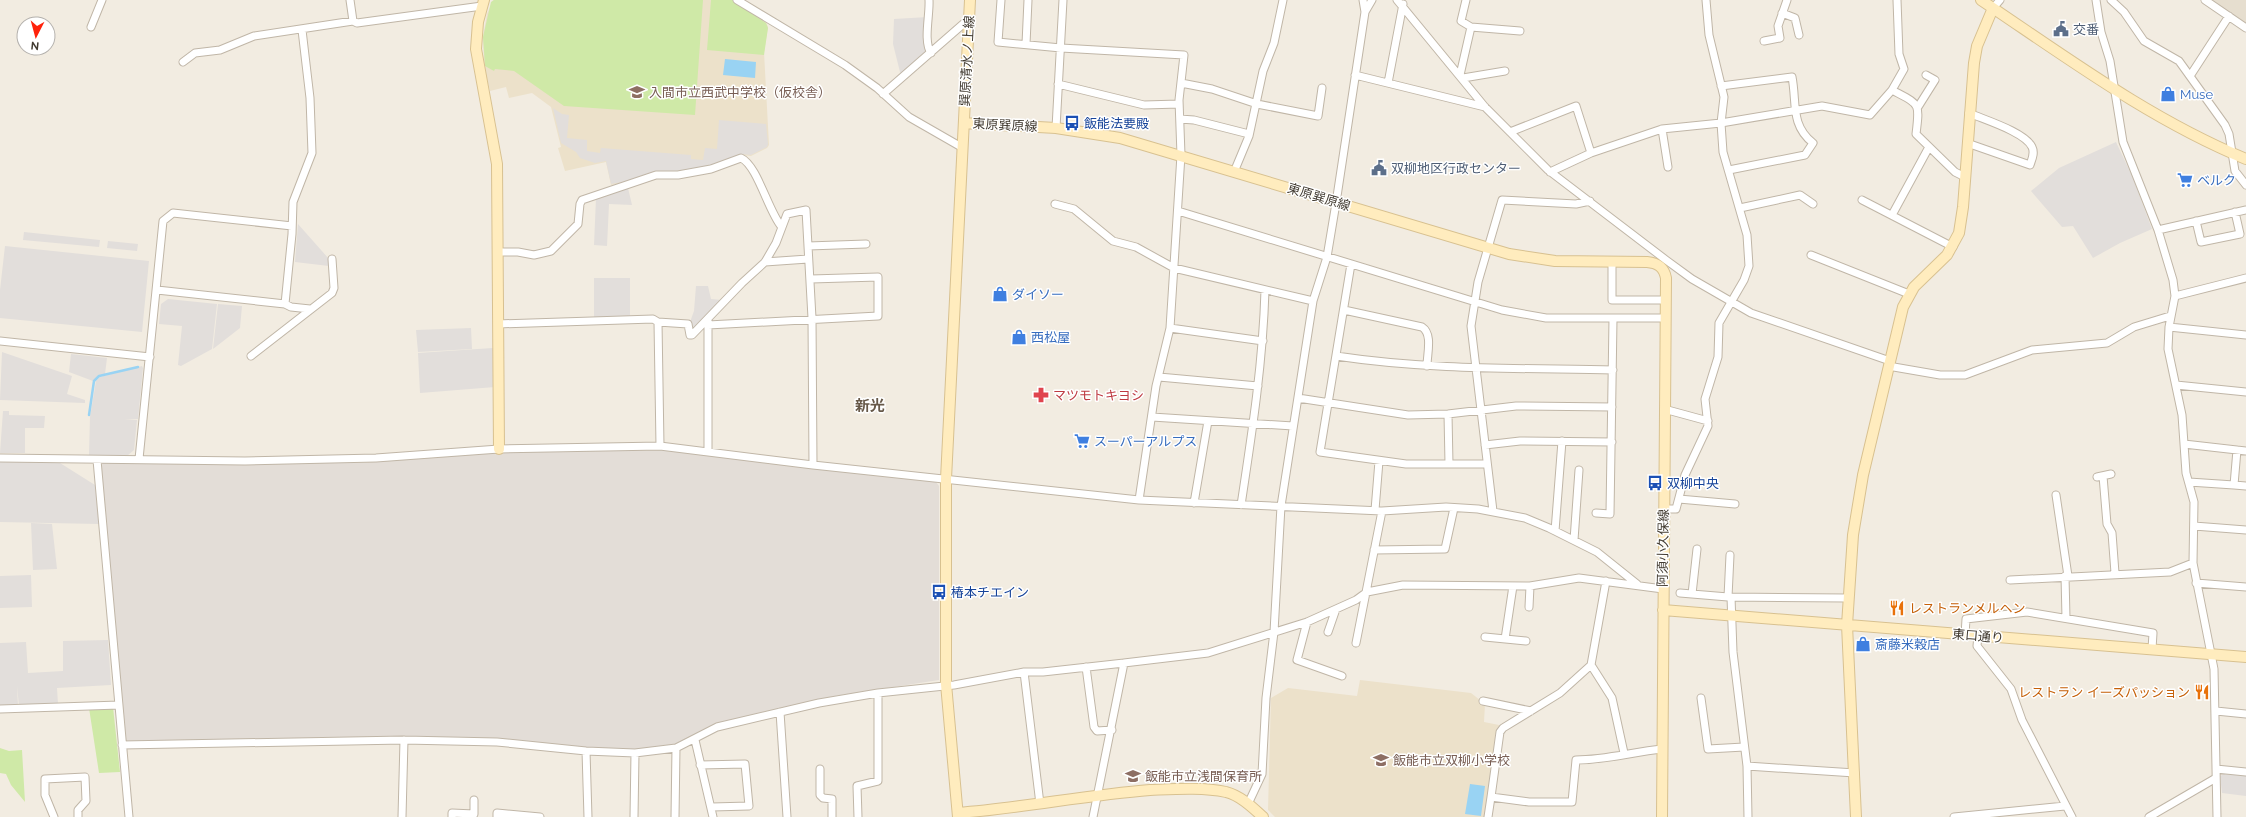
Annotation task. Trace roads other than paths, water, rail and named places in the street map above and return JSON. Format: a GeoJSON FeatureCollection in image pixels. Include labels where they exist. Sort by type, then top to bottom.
{"type":"FeatureCollection","features":[{"type":"Feature","properties":{"kind":"street"},"geometry":{"type":"LineString","coordinates":[[90,27],[102,0]]}},
{"type":"Feature","properties":{"kind":"street"},"geometry":{"type":"LineString","coordinates":[[350,0],[353,21]]}},
{"type":"Feature","properties":{"kind":"street"},"geometry":{"type":"LineString","coordinates":[[737,0],[845,65],[883,94],[909,117],[963,148]]}},
{"type":"Feature","properties":{"kind":"street"},"geometry":{"type":"LineString","coordinates":[[929,0],[930,17],[927,45],[931,53]]}},
{"type":"Feature","properties":{"kind":"street","name":"巽原清水ノ上線"},"geometry":{"type":"LineString","coordinates":[[956,816],[946,684],[946,479],[970,0]]}},
{"type":"Feature","properties":{"kind":"street"},"geometry":{"type":"LineString","coordinates":[[1001,0],[998,42],[1061,48],[1184,54],[1180,104],[1181,156],[1170,328],[1159,377],[1139,500]]}},
{"type":"Feature","properties":{"kind":"street"},"geometry":{"type":"LineString","coordinates":[[1026,44],[1028,0]]}},
{"type":"Feature","properties":{"kind":"street"},"geometry":{"type":"LineString","coordinates":[[1056,128],[1063,0]]}},
{"type":"Feature","properties":{"kind":"street"},"geometry":{"type":"LineString","coordinates":[[1234,172],[1249,134],[1257,104],[1263,71],[1274,43],[1283,0]]}},
{"type":"Feature","properties":{"kind":"street"},"geometry":{"type":"LineString","coordinates":[[1248,804],[1262,774],[1266,698],[1274,632],[1281,506],[1312,301],[1327,257],[1336,203],[1365,12],[1363,0]]}},
{"type":"Feature","properties":{"kind":"street"},"geometry":{"type":"LineString","coordinates":[[1365,12],[1372,0]]}},
{"type":"Feature","properties":{"kind":"street"},"geometry":{"type":"LineString","coordinates":[[1466,0],[1461,21],[1471,27],[1520,32]]}},
{"type":"Feature","properties":{"kind":"street"},"geometry":{"type":"LineString","coordinates":[[1664,509],[1676,509],[1685,475],[1708,426],[1705,399],[1718,357],[1719,323],[1744,280],[1749,266],[1748,234],[1723,152],[1721,123],[1724,97],[1709,35],[1706,0]]}},
{"type":"Feature","properties":{"kind":"street"},"geometry":{"type":"LineString","coordinates":[[1764,41],[1780,38],[1778,26],[1787,0]]}},
{"type":"Feature","properties":{"kind":"street"},"geometry":{"type":"LineString","coordinates":[[1550,172],[1590,153],[1662,129],[1721,123],[1795,109],[1822,106],[1870,115],[1892,90],[1904,69],[1900,54],[1897,0]]}},
{"type":"Feature","properties":{"kind":"street"},"geometry":{"type":"LineString","coordinates":[[1981,0],[2115,89],[2193,134],[2246,159]]}},
{"type":"Feature","properties":{"kind":"street"},"geometry":{"type":"LineString","coordinates":[[1856,817],[1847,625],[1852,535],[1863,474],[1903,307],[1920,280],[1938,266],[1953,247],[1962,221],[1972,77],[1978,46],[1993,8],[2000,0]]}},
{"type":"Feature","properties":{"kind":"street"},"geometry":{"type":"LineString","coordinates":[[2096,0],[2115,89],[2123,142],[2158,230],[2173,280],[2175,296],[2170,316],[2168,349],[2182,415],[2186,473],[2194,502],[2193,563],[2214,669],[2217,817]]}},
{"type":"Feature","properties":{"kind":"street"},"geometry":{"type":"LineString","coordinates":[[2110,0],[2124,12],[2144,41],[2179,61],[2225,125],[2229,134],[2235,171],[2246,185]]}},
{"type":"Feature","properties":{"kind":"street"},"geometry":{"type":"LineString","coordinates":[[2205,0],[2246,28]]}},
{"type":"Feature","properties":{"kind":"street"},"geometry":{"type":"LineString","coordinates":[[1401,2],[1429,40],[1462,76],[1485,107],[1550,172],[1692,279],[1732,300],[1751,313],[1767,320],[1889,363],[1940,375],[1965,375],[2032,350],[2107,343],[2134,327],[2170,316]]}},
{"type":"Feature","properties":{"kind":"street"},"geometry":{"type":"LineString","coordinates":[[1388,84],[1401,2]]}},
{"type":"Feature","properties":{"kind":"street"},"geometry":{"type":"LineString","coordinates":[[183,62],[195,53],[220,50],[254,36],[302,30],[353,21],[357,23],[483,3],[476,50],[496,148],[499,449]]}},
{"type":"Feature","properties":{"kind":"street"},"geometry":{"type":"LineString","coordinates":[[1782,12],[1795,18],[1799,35]]}},
{"type":"Feature","properties":{"kind":"street"},"geometry":{"type":"LineString","coordinates":[[2190,76],[2229,16]]}},
{"type":"Feature","properties":{"kind":"street"},"geometry":{"type":"LineString","coordinates":[[883,94],[970,18]]}},
{"type":"Feature","properties":{"kind":"street"},"geometry":{"type":"LineString","coordinates":[[1462,76],[1471,27]]}},
{"type":"Feature","properties":{"kind":"street"},"geometry":{"type":"LineString","coordinates":[[285,304],[293,202],[312,153],[310,98],[302,30]]}},
{"type":"Feature","properties":{"kind":"street"},"geometry":{"type":"LineString","coordinates":[[1462,76],[1505,71]]}},
{"type":"Feature","properties":{"kind":"street"},"geometry":{"type":"LineString","coordinates":[[1355,75],[1485,107]]}},
{"type":"Feature","properties":{"kind":"street"},"geometry":{"type":"LineString","coordinates":[[1926,75],[1935,80],[1918,108],[1916,134],[1955,172],[1965,177]]}},
{"type":"Feature","properties":{"kind":"street"},"geometry":{"type":"LineString","coordinates":[[1721,86],[1792,77],[1795,109],[1803,135],[1813,143],[1805,155],[1729,170]]}},
{"type":"Feature","properties":{"kind":"street"},"geometry":{"type":"LineString","coordinates":[[1181,83],[1212,89],[1257,104],[1318,116],[1322,88]]}},
{"type":"Feature","properties":{"kind":"street"},"geometry":{"type":"LineString","coordinates":[[1058,84],[1144,105],[1180,104]]}},
{"type":"Feature","properties":{"kind":"street"},"geometry":{"type":"LineString","coordinates":[[1892,90],[1916,103],[1918,108]]}},
{"type":"Feature","properties":{"kind":"street"},"geometry":{"type":"LineString","coordinates":[[1510,132],[1576,106],[1590,153]]}},
{"type":"Feature","properties":{"kind":"street"},"geometry":{"type":"LineString","coordinates":[[1967,144],[2030,165],[2033,156],[2032,148],[2025,138],[1969,113]]}},
{"type":"Feature","properties":{"kind":"street"},"geometry":{"type":"LineString","coordinates":[[1180,119],[1194,120],[1249,134]]}},
{"type":"Feature","properties":{"kind":"street","name":"東原巽原線"},"geometry":{"type":"LineString","coordinates":[[964,123],[1056,128],[1120,138],[1487,249],[1547,260],[1654,263],[1661,267],[1666,278]]}},
{"type":"Feature","properties":{"kind":"street"},"geometry":{"type":"LineString","coordinates":[[1662,129],[1668,167]]}},
{"type":"Feature","properties":{"kind":"street"},"geometry":{"type":"LineString","coordinates":[[1892,215],[1929,148]]}},
{"type":"Feature","properties":{"kind":"street"},"geometry":{"type":"LineString","coordinates":[[498,252],[518,252],[534,255],[551,251],[578,224],[580,204],[582,200],[656,175],[678,175],[711,169],[741,158],[746,160],[755,174],[767,203],[782,226]]}},
{"type":"Feature","properties":{"kind":"street"},"geometry":{"type":"LineString","coordinates":[[1740,208],[1800,195],[1813,204]]}},
{"type":"Feature","properties":{"kind":"street"},"geometry":{"type":"LineString","coordinates":[[1493,511],[1486,464],[1471,326],[1473,302],[1502,200],[1576,204],[1590,201]]}},
{"type":"Feature","properties":{"kind":"street"},"geometry":{"type":"LineString","coordinates":[[1862,200],[1953,247]]}},
{"type":"Feature","properties":{"kind":"street"},"geometry":{"type":"LineString","coordinates":[[1055,204],[1074,209],[1113,241],[1136,247],[1174,268],[1312,301]]}},
{"type":"Feature","properties":{"kind":"street"},"geometry":{"type":"LineString","coordinates":[[498,324],[653,319],[658,322],[688,324],[690,335],[692,335],[708,323],[742,283],[764,262],[776,244],[787,214],[806,210],[812,318],[812,465]]}},
{"type":"Feature","properties":{"kind":"street"},"geometry":{"type":"LineString","coordinates":[[2158,230],[2246,210]]}},
{"type":"Feature","properties":{"kind":"street"},"geometry":{"type":"LineString","coordinates":[[1178,211],[1502,310],[1546,318],[1665,318]]}},
{"type":"Feature","properties":{"kind":"street"},"geometry":{"type":"LineString","coordinates":[[2196,221],[2201,242],[2240,234],[2235,212]]}},
{"type":"Feature","properties":{"kind":"street"},"geometry":{"type":"LineString","coordinates":[[139,459],[158,290],[163,221],[173,213],[292,226]]}},
{"type":"Feature","properties":{"kind":"street"},"geometry":{"type":"LineString","coordinates":[[808,246],[866,244]]}},
{"type":"Feature","properties":{"kind":"street"},"geometry":{"type":"LineString","coordinates":[[1811,255],[1910,294]]}},
{"type":"Feature","properties":{"kind":"street"},"geometry":{"type":"LineString","coordinates":[[251,356],[332,293],[334,288],[332,259]]}},
{"type":"Feature","properties":{"kind":"street"},"geometry":{"type":"LineString","coordinates":[[764,262],[808,260]]}},
{"type":"Feature","properties":{"kind":"street"},"geometry":{"type":"LineString","coordinates":[[1612,262],[1612,300],[1666,300]]}},
{"type":"Feature","properties":{"kind":"street"},"geometry":{"type":"LineString","coordinates":[[1351,264],[1320,452],[1379,461],[1486,464]]}},
{"type":"Feature","properties":{"kind":"street"},"geometry":{"type":"LineString","coordinates":[[708,323],[878,316],[878,277],[811,280]]}},
{"type":"Feature","properties":{"kind":"street","name":"阿須小久保線"},"geometry":{"type":"LineString","coordinates":[[1662,817],[1666,278]]}},
{"type":"Feature","properties":{"kind":"street"},"geometry":{"type":"LineString","coordinates":[[2175,296],[2246,278]]}},
{"type":"Feature","properties":{"kind":"street"},"geometry":{"type":"LineString","coordinates":[[158,290],[285,304],[291,307],[310,309]]}},
{"type":"Feature","properties":{"kind":"street"},"geometry":{"type":"LineString","coordinates":[[1241,505],[1254,423],[1263,341],[1265,290]]}},
{"type":"Feature","properties":{"kind":"street"},"geometry":{"type":"LineString","coordinates":[[1344,310],[1426,329],[1429,335],[1427,366]]}},
{"type":"Feature","properties":{"kind":"street"},"geometry":{"type":"LineString","coordinates":[[1596,513],[1610,514],[1613,319]]}},
{"type":"Feature","properties":{"kind":"street"},"geometry":{"type":"LineString","coordinates":[[658,322],[660,446]]}},
{"type":"Feature","properties":{"kind":"street"},"geometry":{"type":"LineString","coordinates":[[708,323],[708,450]]}},
{"type":"Feature","properties":{"kind":"street"},"geometry":{"type":"LineString","coordinates":[[2169,327],[2246,335]]}},
{"type":"Feature","properties":{"kind":"street"},"geometry":{"type":"LineString","coordinates":[[1170,328],[1263,341]]}},
{"type":"Feature","properties":{"kind":"street"},"geometry":{"type":"LineString","coordinates":[[0,341],[150,357]]}},
{"type":"Feature","properties":{"kind":"street"},"geometry":{"type":"LineString","coordinates":[[1336,356],[1390,364],[1427,366],[1613,370]]}},
{"type":"Feature","properties":{"kind":"street"},"geometry":{"type":"LineString","coordinates":[[1159,377],[1258,386]]}},
{"type":"Feature","properties":{"kind":"street"},"geometry":{"type":"LineString","coordinates":[[2176,385],[2246,392]]}},
{"type":"Feature","properties":{"kind":"street"},"geometry":{"type":"LineString","coordinates":[[1298,398],[1386,413],[1448,414],[1516,406],[1612,407]]}},
{"type":"Feature","properties":{"kind":"street"},"geometry":{"type":"LineString","coordinates":[[1664,409],[1708,422]]}},
{"type":"Feature","properties":{"kind":"street"},"geometry":{"type":"LineString","coordinates":[[1448,414],[1449,464]]}},
{"type":"Feature","properties":{"kind":"street"},"geometry":{"type":"LineString","coordinates":[[1152,417],[1293,426]]}},
{"type":"Feature","properties":{"kind":"street"},"geometry":{"type":"LineString","coordinates":[[1194,503],[1208,421]]}},
{"type":"Feature","properties":{"kind":"street"},"geometry":{"type":"LineString","coordinates":[[1485,445],[1520,441],[1612,442]]}},
{"type":"Feature","properties":{"kind":"street"},"geometry":{"type":"LineString","coordinates":[[1555,531],[1562,441]]}},
{"type":"Feature","properties":{"kind":"street"},"geometry":{"type":"LineString","coordinates":[[2184,444],[2246,451]]}},
{"type":"Feature","properties":{"kind":"street"},"geometry":{"type":"LineString","coordinates":[[0,458],[245,461],[376,458],[499,449],[660,446],[708,450],[812,465],[1139,500],[1378,511],[1454,508],[1493,511],[1525,518],[1574,540],[1597,552],[1636,584]]}},
{"type":"Feature","properties":{"kind":"street"},"geometry":{"type":"LineString","coordinates":[[2234,486],[2237,450]]}},
{"type":"Feature","properties":{"kind":"street"},"geometry":{"type":"LineString","coordinates":[[97,460],[129,817]]}},
{"type":"Feature","properties":{"kind":"street"},"geometry":{"type":"LineString","coordinates":[[1356,643],[1374,550],[1378,511],[1379,461]]}},
{"type":"Feature","properties":{"kind":"street"},"geometry":{"type":"LineString","coordinates":[[1574,540],[1579,470]]}},
{"type":"Feature","properties":{"kind":"street"},"geometry":{"type":"LineString","coordinates":[[2111,474],[2100,476],[2107,524],[2112,533],[2115,573]]}},
{"type":"Feature","properties":{"kind":"street"},"geometry":{"type":"LineString","coordinates":[[2189,482],[2246,486]]}},
{"type":"Feature","properties":{"kind":"street"},"geometry":{"type":"LineString","coordinates":[[2056,495],[2067,576],[2066,618]]}},
{"type":"Feature","properties":{"kind":"street"},"geometry":{"type":"LineString","coordinates":[[1679,499],[1735,504]]}},
{"type":"Feature","properties":{"kind":"street"},"geometry":{"type":"LineString","coordinates":[[1374,550],[1445,549],[1454,508]]}},
{"type":"Feature","properties":{"kind":"street"},"geometry":{"type":"LineString","coordinates":[[2194,526],[2246,530]]}},
{"type":"Feature","properties":{"kind":"street"},"geometry":{"type":"LineString","coordinates":[[1692,594],[1697,549]]}},
{"type":"Feature","properties":{"kind":"street"},"geometry":{"type":"LineString","coordinates":[[1730,555],[1730,616],[1747,766],[1748,817]]}},
{"type":"Feature","properties":{"kind":"street"},"geometry":{"type":"LineString","coordinates":[[2010,580],[2115,573],[2170,572],[2193,563]]}},
{"type":"Feature","properties":{"kind":"street"},"geometry":{"type":"LineString","coordinates":[[122,745],[404,740],[497,742],[586,751],[634,753],[676,748],[695,740],[717,727],[780,712],[878,693],[954,684],[1024,672],[1043,672],[1208,653],[1308,622],[1367,592],[1411,584],[1530,586],[1579,578],[1663,588]]}},
{"type":"Feature","properties":{"kind":"street"},"geometry":{"type":"LineString","coordinates":[[1488,817],[1500,732],[1503,728],[1560,693],[1591,665],[1606,581]]}},
{"type":"Feature","properties":{"kind":"street"},"geometry":{"type":"LineString","coordinates":[[2196,583],[2246,587]]}},
{"type":"Feature","properties":{"kind":"street"},"geometry":{"type":"LineString","coordinates":[[1506,639],[1513,586]]}},
{"type":"Feature","properties":{"kind":"street"},"geometry":{"type":"LineString","coordinates":[[1529,607],[1530,586]]}},
{"type":"Feature","properties":{"kind":"street"},"geometry":{"type":"LineString","coordinates":[[1680,593],[1730,597],[1848,598]]}},
{"type":"Feature","properties":{"kind":"street"},"geometry":{"type":"LineString","coordinates":[[1328,632],[1336,609]]}},
{"type":"Feature","properties":{"kind":"street","name":"東口通り"},"geometry":{"type":"LineString","coordinates":[[1663,610],[2246,657]]}},
{"type":"Feature","properties":{"kind":"street"},"geometry":{"type":"LineString","coordinates":[[1965,634],[1966,619],[2027,612],[2153,633],[2152,650]]}},
{"type":"Feature","properties":{"kind":"street"},"geometry":{"type":"LineString","coordinates":[[1308,622],[1296,660],[1342,676]]}},
{"type":"Feature","properties":{"kind":"street"},"geometry":{"type":"LineString","coordinates":[[1978,636],[1977,646],[2011,689],[2022,720],[2072,817]]}},
{"type":"Feature","properties":{"kind":"street"},"geometry":{"type":"LineString","coordinates":[[1485,637],[1526,641]]}},
{"type":"Feature","properties":{"kind":"street"},"geometry":{"type":"LineString","coordinates":[[1093,817],[1112,730],[1124,662]]}},
{"type":"Feature","properties":{"kind":"street"},"geometry":{"type":"LineString","coordinates":[[1591,665],[1612,698],[1624,753]]}},
{"type":"Feature","properties":{"kind":"street"},"geometry":{"type":"LineString","coordinates":[[1086,667],[1094,727],[1097,731],[1112,730]]}},
{"type":"Feature","properties":{"kind":"street"},"geometry":{"type":"LineString","coordinates":[[1024,672],[1040,804]]}},
{"type":"Feature","properties":{"kind":"street"},"geometry":{"type":"LineString","coordinates":[[858,817],[858,786],[878,781],[878,693]]}},
{"type":"Feature","properties":{"kind":"street"},"geometry":{"type":"LineString","coordinates":[[1702,698],[1708,749],[1744,747]]}},
{"type":"Feature","properties":{"kind":"street"},"geometry":{"type":"LineString","coordinates":[[1483,701],[1531,711]]}},
{"type":"Feature","properties":{"kind":"street"},"geometry":{"type":"LineString","coordinates":[[0,709],[119,704]]}},
{"type":"Feature","properties":{"kind":"street"},"geometry":{"type":"LineString","coordinates":[[2216,711],[2246,714]]}},
{"type":"Feature","properties":{"kind":"street"},"geometry":{"type":"LineString","coordinates":[[780,712],[787,817]]}},
{"type":"Feature","properties":{"kind":"street"},"geometry":{"type":"LineString","coordinates":[[402,817],[404,740]]}},
{"type":"Feature","properties":{"kind":"street"},"geometry":{"type":"LineString","coordinates":[[695,740],[700,765],[712,807],[713,817]]}},
{"type":"Feature","properties":{"kind":"street"},"geometry":{"type":"LineString","coordinates":[[675,817],[676,748]]}},
{"type":"Feature","properties":{"kind":"street"},"geometry":{"type":"LineString","coordinates":[[1491,797],[1529,802],[1572,802],[1576,760],[1612,757],[1624,753],[1662,749]]}},
{"type":"Feature","properties":{"kind":"street"},"geometry":{"type":"LineString","coordinates":[[586,751],[588,817]]}},
{"type":"Feature","properties":{"kind":"street"},"geometry":{"type":"LineString","coordinates":[[634,753],[634,817]]}},
{"type":"Feature","properties":{"kind":"street"},"geometry":{"type":"LineString","coordinates":[[700,765],[745,764],[749,806],[712,807]]}},
{"type":"Feature","properties":{"kind":"street"},"geometry":{"type":"LineString","coordinates":[[1747,766],[1855,773]]}},
{"type":"Feature","properties":{"kind":"street"},"geometry":{"type":"LineString","coordinates":[[820,769],[820,795],[823,798],[832,799],[832,817]]}},
{"type":"Feature","properties":{"kind":"street"},"geometry":{"type":"LineString","coordinates":[[2216,769],[2246,772]]}},
{"type":"Feature","properties":{"kind":"street"},"geometry":{"type":"LineString","coordinates":[[54,817],[45,795],[45,779],[85,777],[86,801],[78,810],[78,817]]}},
{"type":"Feature","properties":{"kind":"street"},"geometry":{"type":"LineString","coordinates":[[2149,817],[2216,778]]}},
{"type":"Feature","properties":{"kind":"street"},"geometry":{"type":"LineString","coordinates":[[956,816],[1099,795],[1169,789],[1226,792],[1238,797],[1263,817]]}},
{"type":"Feature","properties":{"kind":"street"},"geometry":{"type":"LineString","coordinates":[[452,817],[452,813],[474,814],[474,800]]}},
{"type":"Feature","properties":{"kind":"street"},"geometry":{"type":"LineString","coordinates":[[1954,817],[1987,815],[2065,806]]}},
{"type":"Feature","properties":{"kind":"street"},"geometry":{"type":"LineString","coordinates":[[497,817],[497,813],[540,817]]}},
{"type":"Feature","properties":{"kind":"water"},"geometry":{"type":"Polygon","coordinates":[[[725,59],[756,62],[755,78],[723,75],[725,59]]]}},
{"type":"Feature","properties":{"kind":"water"},"geometry":{"type":"Polygon","coordinates":[[[1470,784],[1485,786],[1481,816],[1465,814],[1470,784]]]}},
{"type":"Feature","properties":{"kind":"waterway"},"geometry":{"type":"LineString","coordinates":[[89,415],[94,381],[99,376],[138,367]]}},
{"type":"Feature","properties":{"kind":"place","name":"交番"},"geometry":{"type":"Point","coordinates":[2061,29]}},
{"type":"Feature","properties":{"kind":"place","name":"入間市立西武中学校（仮校舎）"},"geometry":{"type":"Point","coordinates":[637,92]}},
{"type":"Feature","properties":{"kind":"place","name":"Muse"},"geometry":{"type":"Point","coordinates":[2168,94]}},
{"type":"Feature","properties":{"kind":"place","name":"飯能法要殿"},"geometry":{"type":"Point","coordinates":[1072,123]}},
{"type":"Feature","properties":{"kind":"place","name":"双柳地区行政センター"},"geometry":{"type":"Point","coordinates":[1379,168]}},
{"type":"Feature","properties":{"kind":"place","name":"ベルク"},"geometry":{"type":"Point","coordinates":[2185,180]}},
{"type":"Feature","properties":{"kind":"place","name":"ダイソー"},"geometry":{"type":"Point","coordinates":[1000,294]}},
{"type":"Feature","properties":{"kind":"place","name":"西松屋"},"geometry":{"type":"Point","coordinates":[1019,337]}},
{"type":"Feature","properties":{"kind":"place","name":"マツモトキヨシ"},"geometry":{"type":"Point","coordinates":[1041,395]}},
{"type":"Feature","properties":{"kind":"place","name":"スーパーアルプス"},"geometry":{"type":"Point","coordinates":[1082,441]}},
{"type":"Feature","properties":{"kind":"place","name":"双柳中央"},"geometry":{"type":"Point","coordinates":[1655,483]}},
{"type":"Feature","properties":{"kind":"place","name":"椿本チエイン"},"geometry":{"type":"Point","coordinates":[939,592]}},
{"type":"Feature","properties":{"kind":"place","name":"レストランメルヘン"},"geometry":{"type":"Point","coordinates":[1897,608]}},
{"type":"Feature","properties":{"kind":"place","name":"斎藤米穀店"},"geometry":{"type":"Point","coordinates":[1863,644]}},
{"type":"Feature","properties":{"kind":"place","name":"レストラン イーズパッション"},"geometry":{"type":"Point","coordinates":[2202,692]}},
{"type":"Feature","properties":{"kind":"place","name":"飯能市立双柳小学校"},"geometry":{"type":"Point","coordinates":[1381,760]}},
{"type":"Feature","properties":{"kind":"place","name":"飯能市立浅間保育所"},"geometry":{"type":"Point","coordinates":[1133,776]}},
{"type":"Feature","properties":{"kind":"district","name":"新光"},"geometry":{"type":"Point","coordinates":[870,406]}}]}
